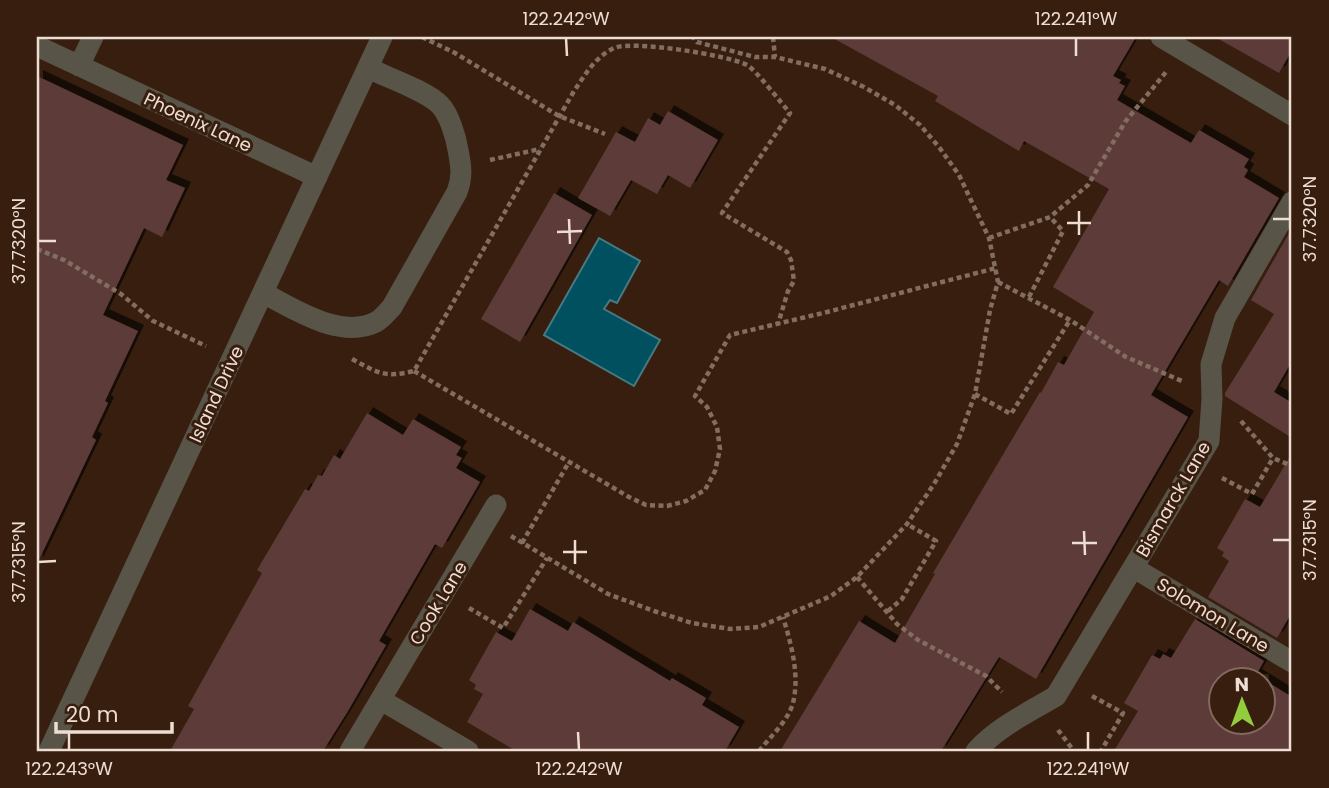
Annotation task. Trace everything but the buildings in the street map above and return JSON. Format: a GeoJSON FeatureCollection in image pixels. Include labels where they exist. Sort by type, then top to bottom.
{"type":"FeatureCollection","features":[{"type":"Feature","properties":{"kind":"street"},"geometry":{"type":"LineString","coordinates":[[79,66],[93,37]]}},
{"type":"Feature","properties":{"kind":"street","name":"Island Drive"},"geometry":{"type":"LineString","coordinates":[[49,751],[382,37]]}},
{"type":"Feature","properties":{"kind":"street"},"geometry":{"type":"LineString","coordinates":[[1161,37],[1292,115]]}},
{"type":"Feature","properties":{"kind":"street","name":"Phoenix Lane"},"geometry":{"type":"LineString","coordinates":[[37,46],[317,177]]}},
{"type":"Feature","properties":{"kind":"street"},"geometry":{"type":"LineString","coordinates":[[263,293],[338,327],[354,328],[378,321],[392,307],[457,192],[461,182],[461,167],[456,135],[442,106],[429,96],[368,68]]}},
{"type":"Feature","properties":{"kind":"street","name":"Bismarck Lane"},"geometry":{"type":"LineString","coordinates":[[976,751],[987,738],[1056,696],[1209,441],[1211,364],[1225,318],[1292,202]]}},
{"type":"Feature","properties":{"kind":"street","name":"Cook Lane"},"geometry":{"type":"LineString","coordinates":[[350,751],[491,514]]}},
{"type":"Feature","properties":{"kind":"street","name":"Solomon Lane"},"geometry":{"type":"LineString","coordinates":[[1134,568],[1292,662]]}},
{"type":"Feature","properties":{"kind":"street"},"geometry":{"type":"LineString","coordinates":[[381,700],[468,751]]}},
{"type":"Feature","properties":{"kind":"path"},"geometry":{"type":"LineString","coordinates":[[422,37],[559,116],[605,134]]}},
{"type":"Feature","properties":{"kind":"path"},"geometry":{"type":"LineString","coordinates":[[773,37],[775,57]]}},
{"type":"Feature","properties":{"kind":"path"},"geometry":{"type":"LineString","coordinates":[[491,514],[522,543],[608,594],[692,622],[730,629],[759,626],[831,596],[857,577],[907,524],[957,444],[975,394],[990,310],[998,282],[989,238],[959,176],[920,125],[895,105],[863,87],[824,69],[775,57],[755,57],[695,39],[694,51]]}},
{"type":"Feature","properties":{"kind":"path"},"geometry":{"type":"LineString","coordinates":[[414,371],[574,91],[597,58],[616,47],[694,51],[748,65],[790,113],[722,213],[787,252],[794,281],[788,291],[778,324]]}},
{"type":"Feature","properties":{"kind":"path"},"geometry":{"type":"LineString","coordinates":[[989,238],[1050,217],[1088,185],[1125,122],[1162,76],[1187,52]]}},
{"type":"Feature","properties":{"kind":"path"},"geometry":{"type":"LineString","coordinates":[[461,167],[541,149]]}},
{"type":"Feature","properties":{"kind":"path"},"geometry":{"type":"LineString","coordinates":[[1029,297],[1063,231],[1050,217]]}},
{"type":"Feature","properties":{"kind":"path"},"geometry":{"type":"LineString","coordinates":[[37,249],[88,273],[165,328],[232,358]]}},
{"type":"Feature","properties":{"kind":"path"},"geometry":{"type":"LineString","coordinates":[[343,354],[379,373],[399,374],[414,371],[569,463],[646,505],[667,506],[686,501],[705,490],[715,471],[720,449],[717,426],[707,408],[695,396],[730,335],[996,268]]}},
{"type":"Feature","properties":{"kind":"path"},"geometry":{"type":"LineString","coordinates":[[998,282],[1070,320],[1126,357],[1177,379],[1212,399],[1238,417],[1273,458],[1292,466]]}},
{"type":"Feature","properties":{"kind":"path"},"geometry":{"type":"LineString","coordinates":[[975,394],[1011,414],[1070,320]]}},
{"type":"Feature","properties":{"kind":"path"},"geometry":{"type":"LineString","coordinates":[[1196,463],[1252,494],[1273,458]]}},
{"type":"Feature","properties":{"kind":"path"},"geometry":{"type":"LineString","coordinates":[[522,543],[569,463]]}},
{"type":"Feature","properties":{"kind":"path"},"geometry":{"type":"LineString","coordinates":[[888,611],[902,599],[936,541],[907,524]]}},
{"type":"Feature","properties":{"kind":"path"},"geometry":{"type":"LineString","coordinates":[[444,594],[503,628],[547,558]]}},
{"type":"Feature","properties":{"kind":"path"},"geometry":{"type":"LineString","coordinates":[[857,577],[897,624],[918,640],[986,676],[1009,698],[1051,720],[1074,751]]}},
{"type":"Feature","properties":{"kind":"path"},"geometry":{"type":"LineString","coordinates":[[759,751],[793,704],[793,651],[783,617]]}},
{"type":"Feature","properties":{"kind":"path"},"geometry":{"type":"LineString","coordinates":[[1065,681],[1123,713],[1101,751]]}},
{"type":"Feature","properties":{"kind":"water"},"geometry":{"type":"Polygon","coordinates":[[[599,238],[640,261],[617,303],[610,300],[604,309],[660,340],[634,386],[544,335],[599,238]]]}}]}
